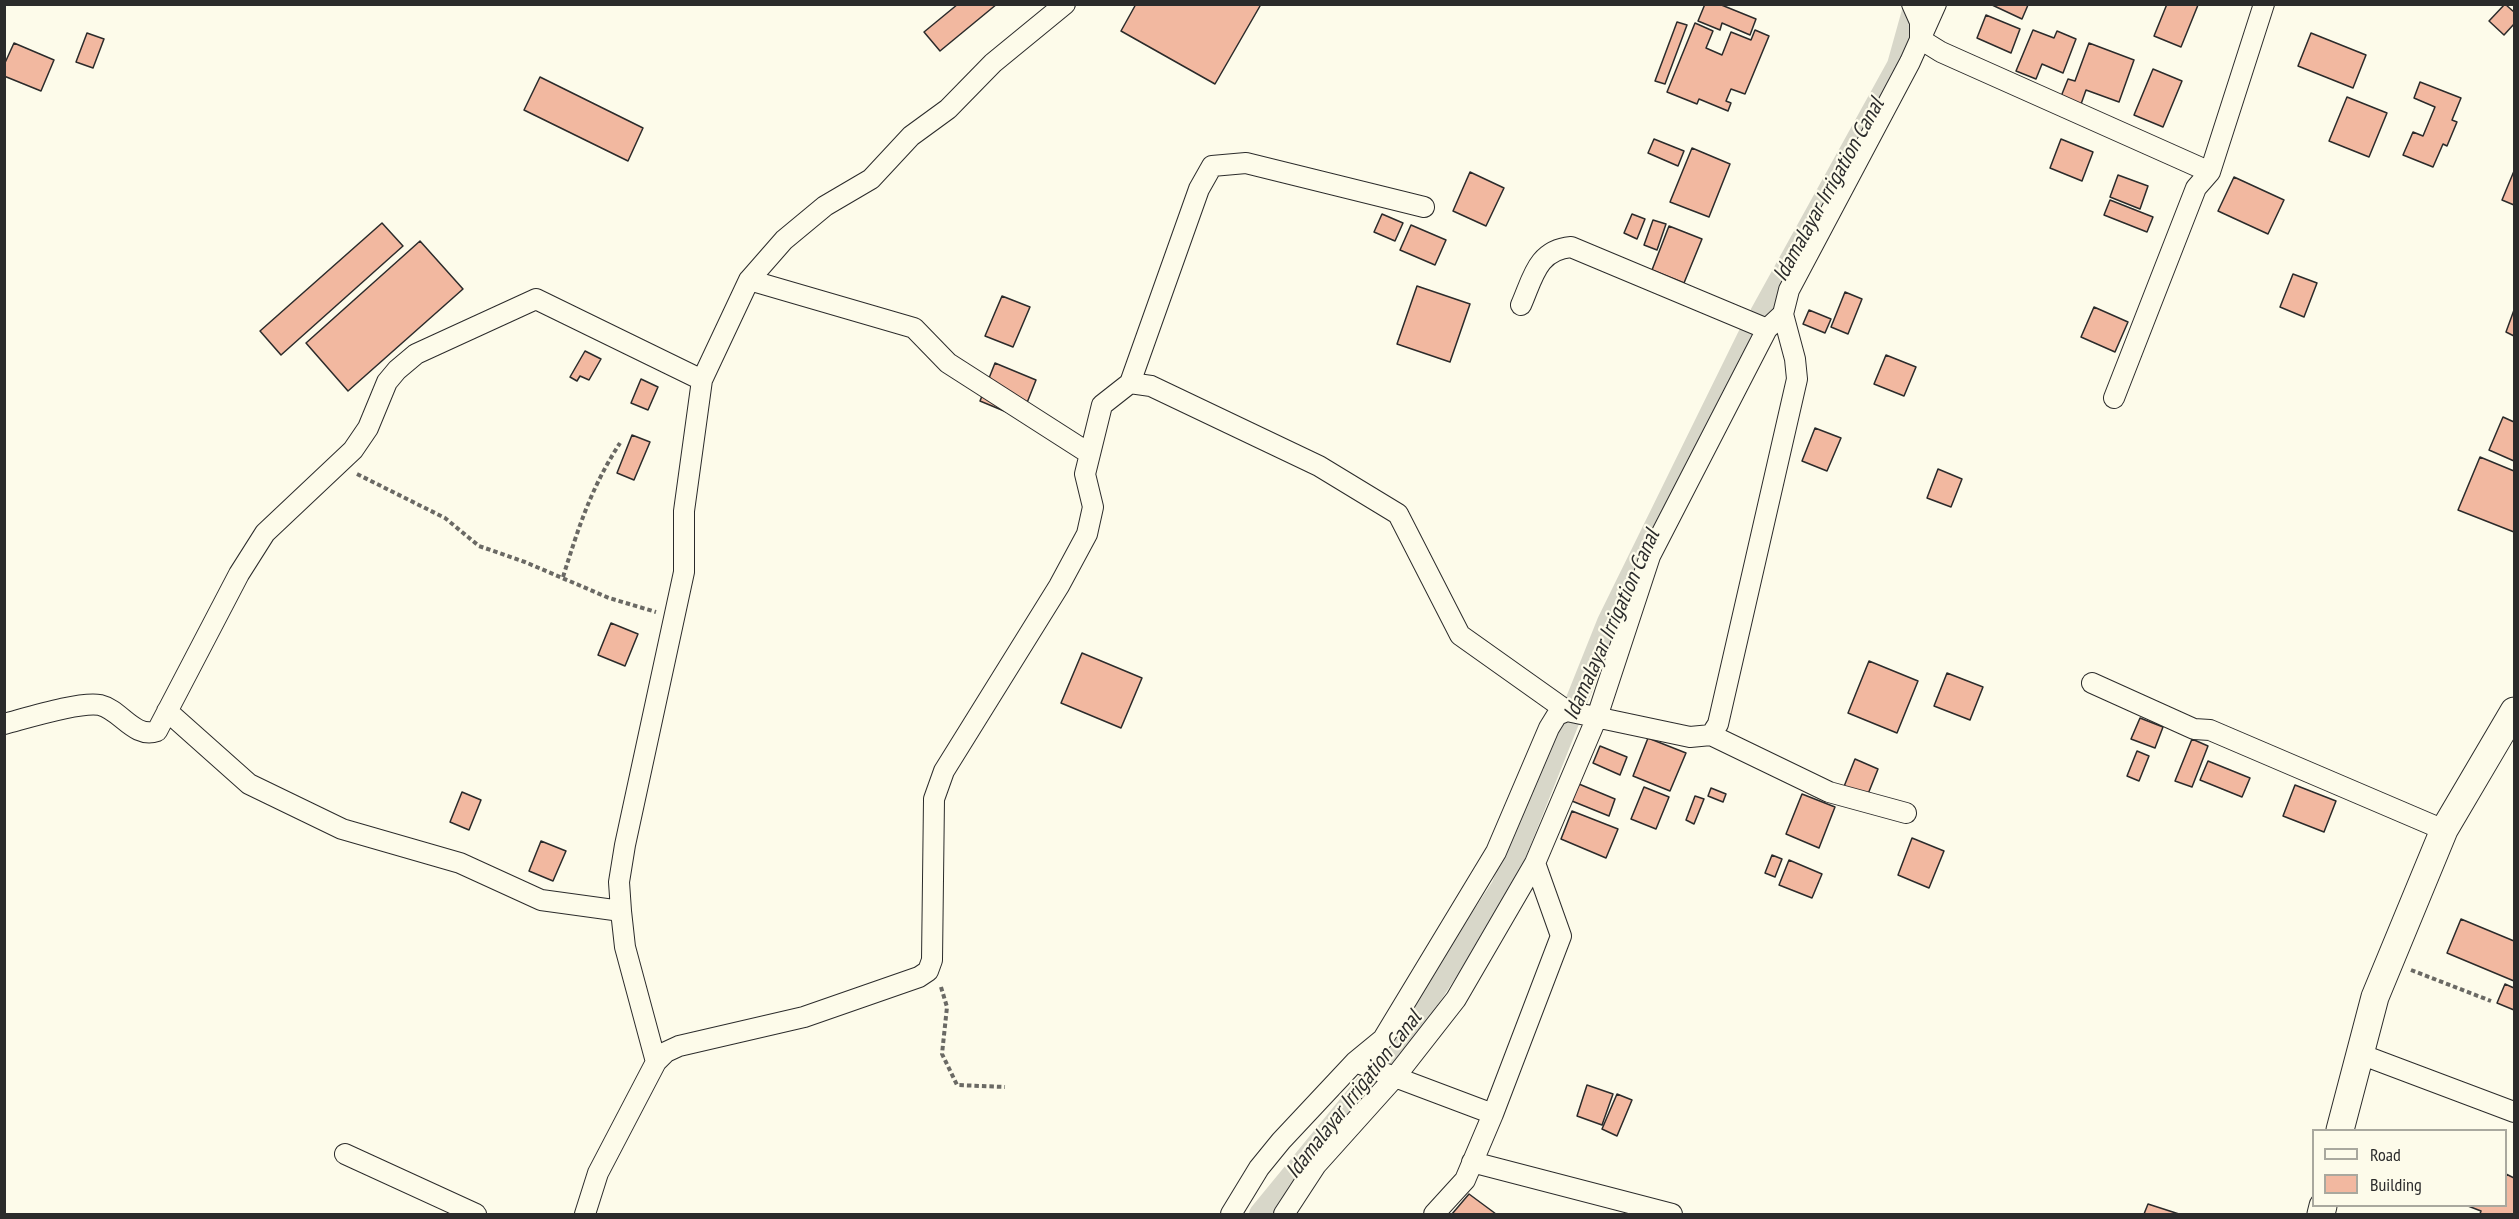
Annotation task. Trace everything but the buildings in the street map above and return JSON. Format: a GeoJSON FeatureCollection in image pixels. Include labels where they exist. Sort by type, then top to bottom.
{"type":"FeatureCollection","features":[{"type":"Feature","properties":{"kind":"main road"},"geometry":{"type":"LineString","coordinates":[[2341,1129],[2375,997],[2444,830],[2514,711]]}},
{"type":"Feature","properties":{"kind":"street"},"geometry":{"type":"LineString","coordinates":[[656,1062],[625,947],[619,882],[684,572],[684,511],[702,380],[749,280],[784,240],[825,206],[871,179],[911,136],[948,109],[993,63],[1065,4]]}},
{"type":"Feature","properties":{"kind":"street"},"geometry":{"type":"LineString","coordinates":[[1711,735],[1718,724],[1797,379],[1795,359],[1783,314],[1789,290],[1917,22],[1936,4]]}},
{"type":"Feature","properties":{"kind":"street"},"geometry":{"type":"LineString","coordinates":[[2114,398],[2196,189],[2210,172],[2264,4]]}},
{"type":"Feature","properties":{"kind":"street"},"geometry":{"type":"LineString","coordinates":[[1917,22],[1941,52],[2210,172]]}},
{"type":"Feature","properties":{"kind":"street"},"geometry":{"type":"LineString","coordinates":[[585,1215],[598,1173],[656,1062],[666,1052],[679,1046],[804,1017],[919,977],[928,971],[933,960],[934,799],[944,771],[980,708],[1059,586],[1087,534],[1093,507],[1085,474],[1102,405],[1130,383],[1199,189],[1212,166],[1246,162],[1424,207]]}},
{"type":"Feature","properties":{"kind":"street"},"geometry":{"type":"LineString","coordinates":[[1521,305],[1542,260],[1556,248],[1571,247],[1767,329]]}},
{"type":"Feature","properties":{"kind":"street"},"geometry":{"type":"LineString","coordinates":[[749,280],[914,328],[948,363],[1090,454]]}},
{"type":"Feature","properties":{"kind":"street"},"geometry":{"type":"LineString","coordinates":[[4,724],[85,705],[99,705],[113,710],[138,731],[148,734],[157,731],[239,574],[265,533],[353,450],[368,428],[387,382],[416,354],[536,299],[702,380]]}},
{"type":"Feature","properties":{"kind":"street"},"geometry":{"type":"LineString","coordinates":[[1284,1215],[1316,1165],[1395,1077],[1455,999],[1535,863],[1597,717],[1650,556],[1767,329],[1783,314]]}},
{"type":"Feature","properties":{"kind":"street"},"geometry":{"type":"LineString","coordinates":[[1130,383],[1151,386],[1319,466],[1398,514],[1460,635],[1567,711],[1690,737],[1711,735],[1829,792],[1906,813]]}},
{"type":"Feature","properties":{"kind":"street"},"geometry":{"type":"LineString","coordinates":[[2092,683],[2194,729],[2210,730],[2444,830]]}},
{"type":"Feature","properties":{"kind":"street"},"geometry":{"type":"LineString","coordinates":[[167,711],[249,784],[342,829],[460,862],[542,900],[621,911]]}},
{"type":"Feature","properties":{"kind":"street"},"geometry":{"type":"LineString","coordinates":[[1231,1215],[1258,1168],[1355,1062],[1383,1039],[1425,974],[1496,852],[1549,728],[1557,715],[1567,711]]}},
{"type":"Feature","properties":{"kind":"street"},"geometry":{"type":"LineString","coordinates":[[1434,1215],[1465,1179],[1493,1114],[1561,936],[1535,863]]}},
{"type":"Feature","properties":{"kind":"street"},"geometry":{"type":"LineString","coordinates":[[2360,1054],[2514,1112]]}},
{"type":"Feature","properties":{"kind":"street"},"geometry":{"type":"LineString","coordinates":[[1355,1062],[1493,1114]]}},
{"type":"Feature","properties":{"kind":"street"},"geometry":{"type":"LineString","coordinates":[[345,1154],[476,1215]]}},
{"type":"Feature","properties":{"kind":"street"},"geometry":{"type":"LineString","coordinates":[[1472,1162],[1672,1215]]}},
{"type":"Feature","properties":{"kind":"path"},"geometry":{"type":"LineString","coordinates":[[563,577],[586,503],[601,472],[620,443]]}},
{"type":"Feature","properties":{"kind":"path"},"geometry":{"type":"LineString","coordinates":[[338,463],[445,518],[479,546],[563,577],[609,598],[674,617]]}},
{"type":"Feature","properties":{"kind":"path"},"geometry":{"type":"LineString","coordinates":[[933,960],[947,1007],[942,1054],[957,1085],[1005,1087]]}},
{"type":"Feature","properties":{"kind":"path"},"geometry":{"type":"LineString","coordinates":[[2391,962],[2491,1001]]}},
{"type":"Feature","properties":{"kind":"waterway","name":"Idamalayar Irrigation Canal"},"geometry":{"type":"LineString","coordinates":[[1260,1214],[1397,1047],[1502,887],[1608,622],[1748,337],[1898,65],[1915,4]]}}]}
